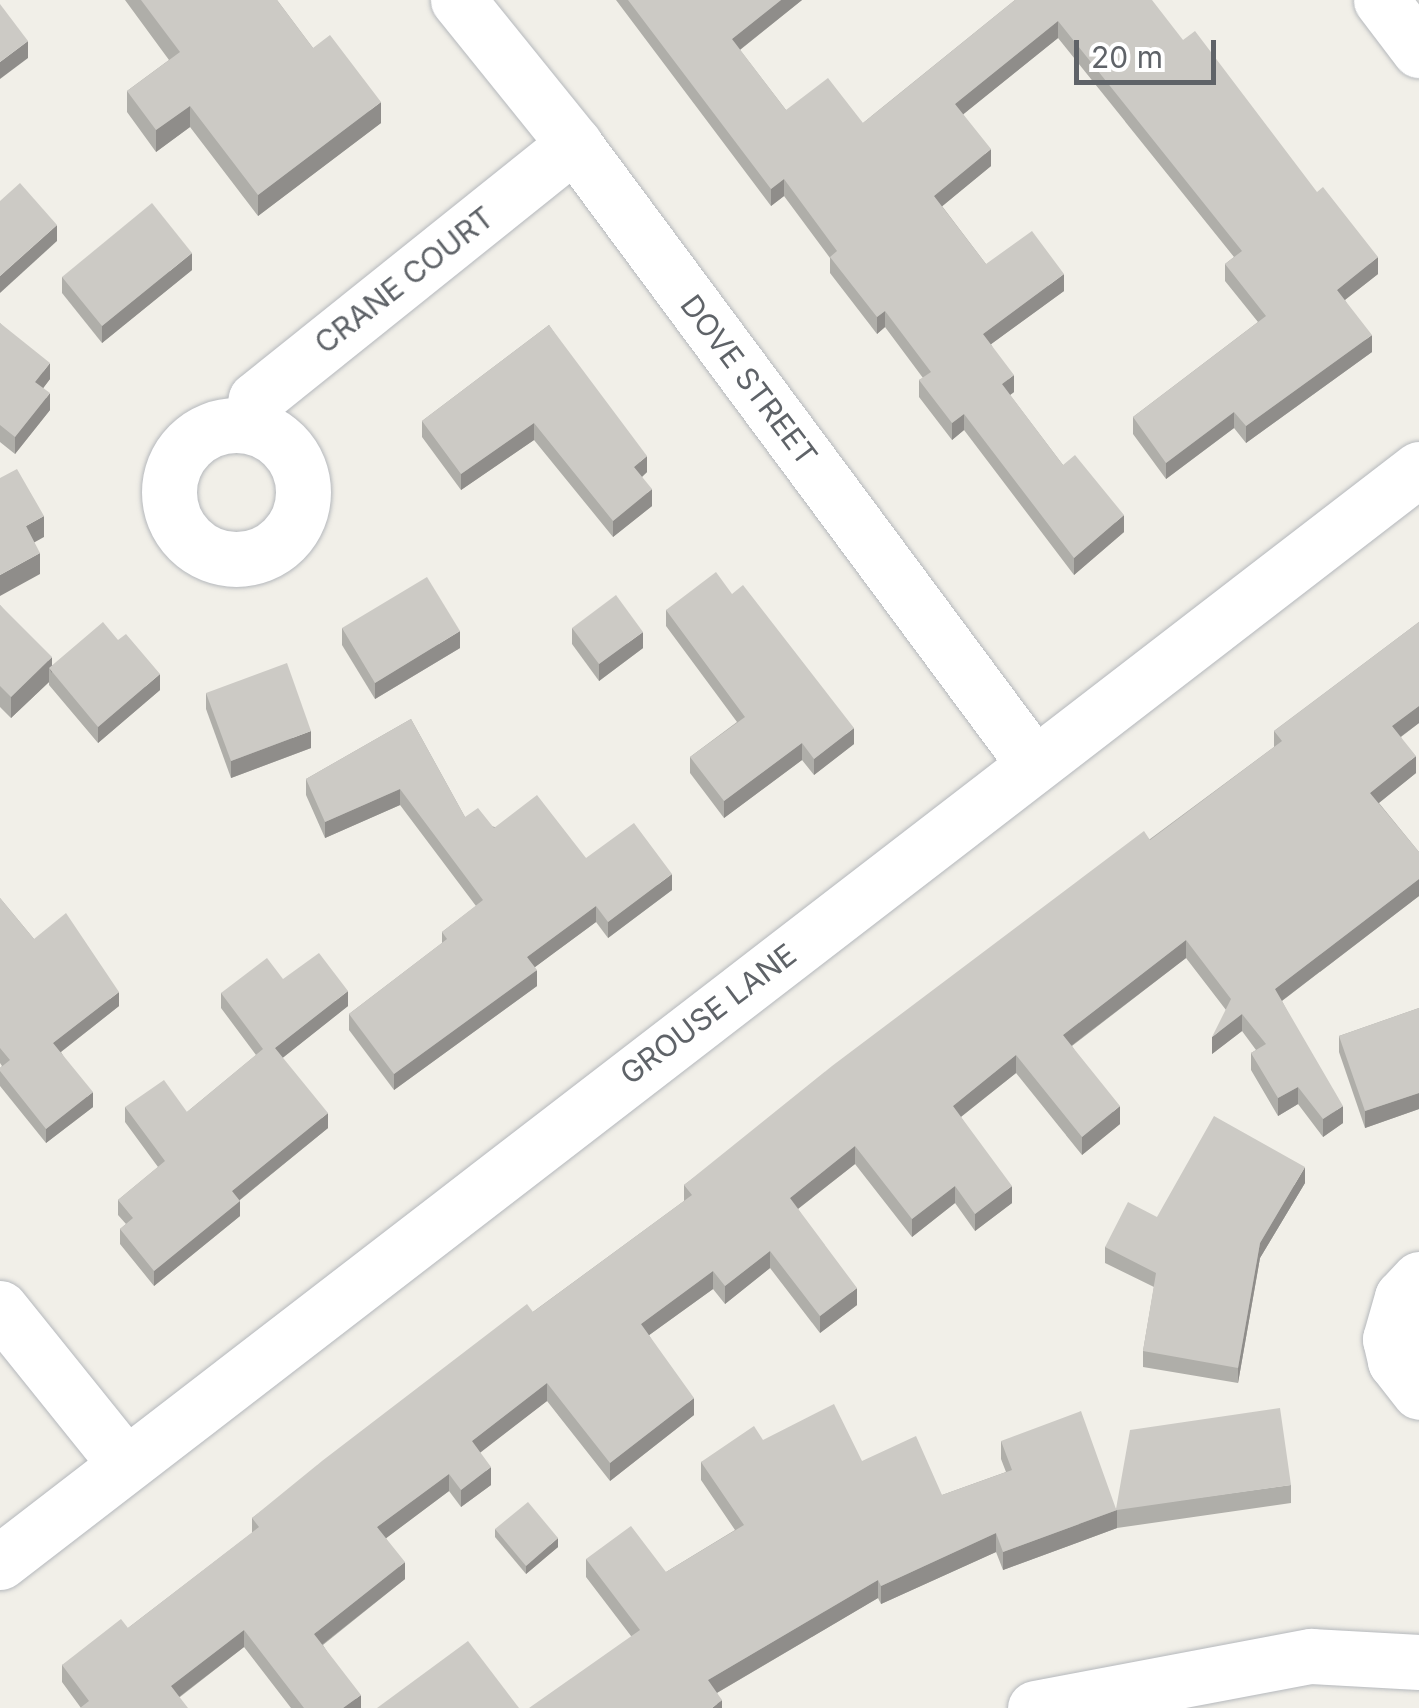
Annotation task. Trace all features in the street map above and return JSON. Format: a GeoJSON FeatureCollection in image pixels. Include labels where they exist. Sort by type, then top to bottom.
{"type":"FeatureCollection","features":[{"type":"Feature","properties":{"kind":"street","name":"DOVE STREET"},"geometry":{"type":"LineString","coordinates":[[458,0],[574,144],[1034,764]]}},
{"type":"Feature","properties":{"kind":"street"},"geometry":{"type":"LineString","coordinates":[[1381,0],[1419,50]]}},
{"type":"Feature","properties":{"kind":"street","name":"CRANE COURT"},"geometry":{"type":"LineString","coordinates":[[250,426],[256,399],[574,144]]}},
{"type":"Feature","properties":{"kind":"street","name":"GROUSE LANE"},"geometry":{"type":"LineString","coordinates":[[0,1562],[124,1462],[1419,469]]}},
{"type":"Feature","properties":{"kind":"street"},"geometry":{"type":"LineString","coordinates":[[1419,1280],[1402,1297],[1390,1339],[1405,1380],[1419,1392]]}},
{"type":"Feature","properties":{"kind":"street"},"geometry":{"type":"LineString","coordinates":[[0,1308],[124,1462]]}},
{"type":"Feature","properties":{"kind":"street"},"geometry":{"type":"LineString","coordinates":[[1036,1708],[1311,1656],[1419,1661]]}},
{"type":"Feature","properties":{"kind":"building"},"geometry":{"type":"Polygon","coordinates":[[[141,0],[277,0],[313,48],[330,35],[381,102],[258,195],[190,106],[156,130],[127,91],[180,52],[141,0]]]}},
{"type":"Feature","properties":{"kind":"building"},"geometry":{"type":"Polygon","coordinates":[[[628,0],[781,0],[732,39],[786,110],[828,78],[863,123],[1015,0],[1152,0],[1183,40],[1195,31],[1317,192],[1323,187],[1378,257],[1337,290],[1372,335],[1246,426],[1234,412],[1166,463],[1133,417],[1266,316],[1225,264],[1242,251],[1058,21],[955,104],[991,149],[934,196],[986,264],[1032,231],[1064,274],[983,334],[1014,375],[1002,384],[1063,465],[1075,455],[1124,515],[1074,558],[964,414],[952,423],[919,380],[931,372],[885,311],[877,317],[830,257],[837,251],[784,179],[771,189],[628,0]]]}},
{"type":"Feature","properties":{"kind":"building"},"geometry":{"type":"Polygon","coordinates":[[[0,4],[28,41],[0,62],[0,4]]]}},
{"type":"Feature","properties":{"kind":"building"},"geometry":{"type":"Polygon","coordinates":[[[20,183],[57,225],[0,276],[0,201],[20,183]]]}},
{"type":"Feature","properties":{"kind":"building"},"geometry":{"type":"Polygon","coordinates":[[[152,203],[192,253],[102,326],[62,277],[152,203]]]}},
{"type":"Feature","properties":{"kind":"building"},"geometry":{"type":"Polygon","coordinates":[[[0,323],[50,363],[35,382],[50,393],[15,437],[0,425],[0,323]]]}},
{"type":"Feature","properties":{"kind":"building"},"geometry":{"type":"Polygon","coordinates":[[[549,325],[647,456],[634,467],[652,489],[613,521],[534,423],[461,474],[422,421],[549,325]]]}},
{"type":"Feature","properties":{"kind":"building"},"geometry":{"type":"Polygon","coordinates":[[[17,469],[44,516],[26,526],[40,553],[0,575],[0,478],[17,469]]]}},
{"type":"Feature","properties":{"kind":"building"},"geometry":{"type":"Polygon","coordinates":[[[716,572],[732,594],[743,585],[854,728],[814,759],[802,743],[724,801],[690,757],[745,717],[666,610],[716,572]]]}},
{"type":"Feature","properties":{"kind":"building"},"geometry":{"type":"Polygon","coordinates":[[[427,577],[460,631],[375,683],[342,628],[427,577]]]}},
{"type":"Feature","properties":{"kind":"building"},"geometry":{"type":"Polygon","coordinates":[[[616,595],[643,632],[599,664],[572,628],[616,595]]]}},
{"type":"Feature","properties":{"kind":"building"},"geometry":{"type":"Polygon","coordinates":[[[0,605],[52,657],[11,697],[0,686],[0,605]]]}},
{"type":"Feature","properties":{"kind":"building"},"geometry":{"type":"Polygon","coordinates":[[[103,622],[118,640],[126,634],[160,674],[98,727],[49,668],[103,622]]]}},
{"type":"Feature","properties":{"kind":"building"},"geometry":{"type":"Polygon","coordinates":[[[1419,622],[1419,706],[1392,726],[1416,756],[1370,793],[1419,852],[1419,879],[1275,989],[1343,1106],[1323,1119],[1298,1087],[1278,1098],[1251,1053],[1266,1044],[1242,1014],[1212,1037],[1231,999],[1186,940],[1063,1035],[1120,1106],[1082,1137],[1016,1055],[953,1106],[1012,1186],[975,1214],[955,1186],[912,1219],[855,1146],[790,1198],[857,1288],[820,1316],[770,1251],[725,1286],[713,1271],[641,1324],[694,1398],[610,1463],[547,1383],[472,1441],[491,1467],[461,1490],[449,1474],[377,1527],[405,1562],[314,1634],[361,1695],[343,1708],[304,1708],[244,1630],[171,1686],[188,1708],[80,1708],[89,1701],[62,1665],[121,1619],[128,1628],[259,1527],[252,1518],[527,1304],[533,1312],[692,1195],[684,1185],[832,1066],[1144,831],[1150,840],[1282,741],[1274,731],[1419,622]]]}},
{"type":"Feature","properties":{"kind":"building"},"geometry":{"type":"Polygon","coordinates":[[[287,663],[311,731],[231,761],[206,693],[287,663]]]}},
{"type":"Feature","properties":{"kind":"building"},"geometry":{"type":"Polygon","coordinates":[[[411,719],[465,817],[478,808],[494,828],[537,795],[586,858],[634,823],[672,874],[608,922],[596,906],[527,957],[537,970],[394,1074],[349,1014],[447,939],[442,932],[483,900],[400,789],[325,822],[306,779],[411,719]]]}},
{"type":"Feature","properties":{"kind":"building"},"geometry":{"type":"Polygon","coordinates":[[[0,898],[34,939],[66,913],[119,992],[53,1043],[93,1092],[46,1129],[0,1071],[10,1060],[0,1048],[0,898]]]}},
{"type":"Feature","properties":{"kind":"building"},"geometry":{"type":"Polygon","coordinates":[[[319,953],[348,991],[275,1048],[328,1113],[232,1191],[240,1201],[154,1271],[120,1229],[133,1218],[118,1200],[165,1161],[125,1107],[164,1080],[187,1112],[263,1049],[221,993],[267,958],[283,979],[319,953]]]}},
{"type":"Feature","properties":{"kind":"building"},"geometry":{"type":"Polygon","coordinates":[[[1419,1008],[1419,1093],[1365,1111],[1339,1036],[1419,1008]]]}},
{"type":"Feature","properties":{"kind":"building"},"geometry":{"type":"Polygon","coordinates":[[[1214,1116],[1305,1167],[1260,1243],[1238,1368],[1143,1351],[1156,1273],[1105,1247],[1128,1202],[1157,1217],[1214,1116]]]}},
{"type":"Feature","properties":{"kind":"building"},"geometry":{"type":"Polygon","coordinates":[[[834,1404],[862,1461],[916,1436],[942,1495],[1012,1470],[1001,1441],[1081,1411],[1116,1509],[1130,1430],[1280,1408],[1291,1485],[1117,1510],[1003,1552],[996,1533],[881,1586],[878,1580],[708,1680],[722,1700],[712,1708],[529,1708],[640,1630],[586,1559],[631,1526],[666,1572],[744,1525],[701,1462],[754,1426],[763,1440],[834,1404]]]}},
{"type":"Feature","properties":{"kind":"building"},"geometry":{"type":"Polygon","coordinates":[[[528,1502],[558,1538],[526,1566],[495,1529],[528,1502]]]}},
{"type":"Feature","properties":{"kind":"building"},"geometry":{"type":"Polygon","coordinates":[[[468,1641],[519,1708],[377,1708],[468,1641]]]}}]}
